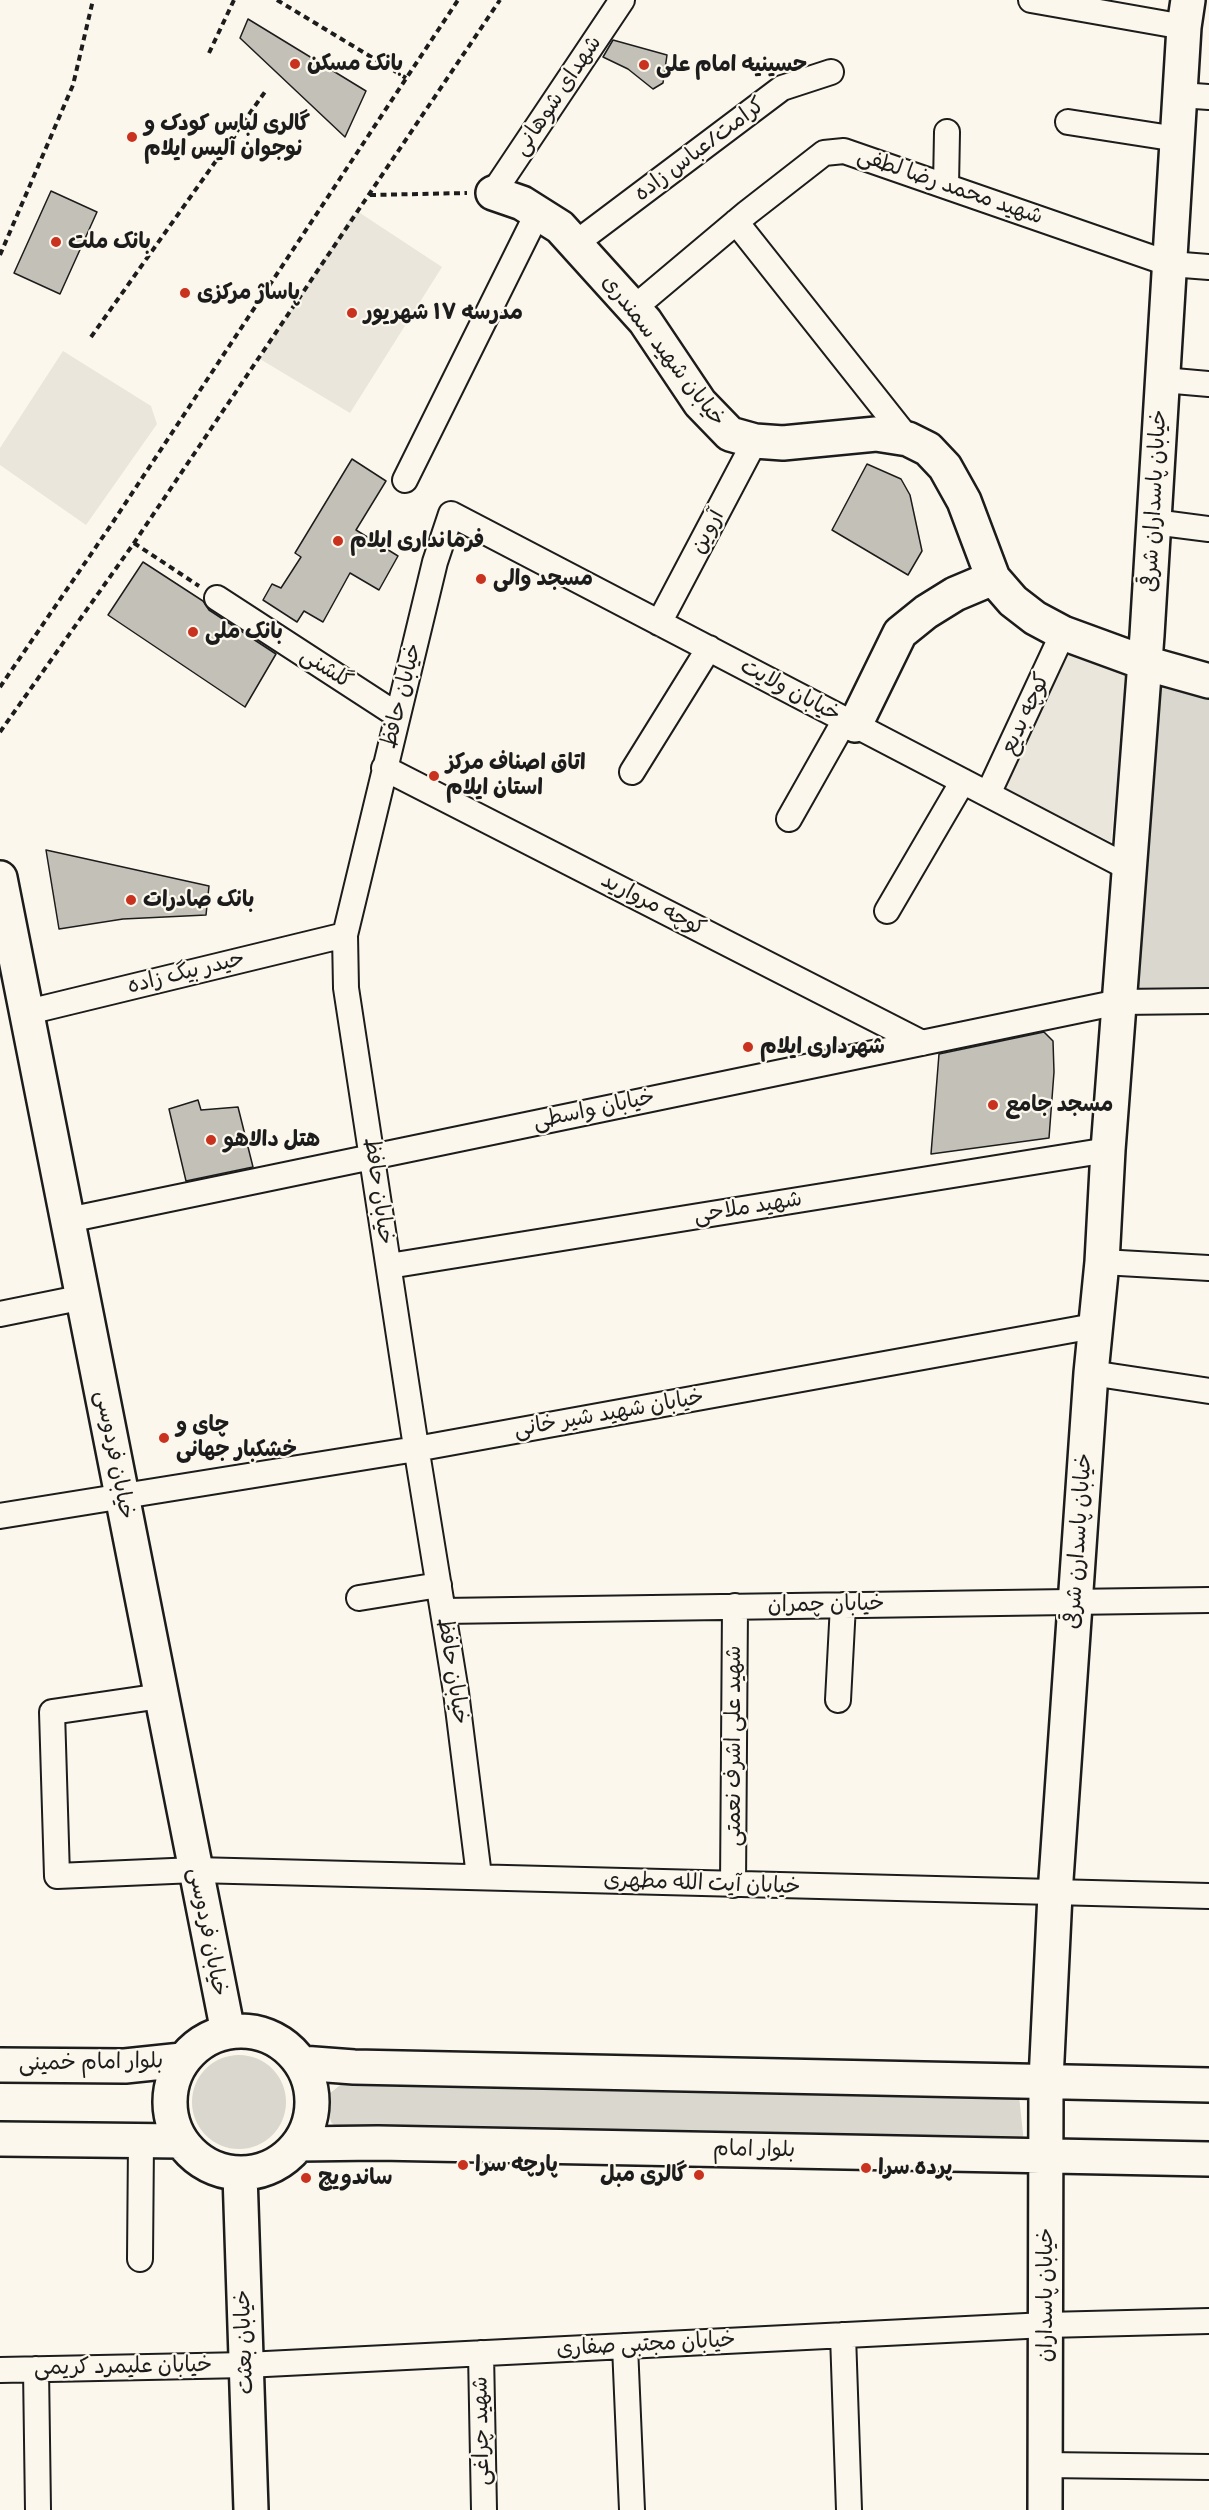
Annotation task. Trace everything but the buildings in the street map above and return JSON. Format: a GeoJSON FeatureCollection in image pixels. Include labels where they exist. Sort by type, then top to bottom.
{"type":"FeatureCollection","features":[{"type":"Feature","properties":{"kind":"street","name":"شهدای شوهانی"},"geometry":{"type":"LineString","coordinates":[[493,193],[622,0]]}},
{"type":"Feature","properties":{"kind":"street"},"geometry":{"type":"LineString","coordinates":[[1031,0],[1186,14]]}},
{"type":"Feature","properties":{"kind":"street","name":"خیابان پاسداران شرقی"},"geometry":{"type":"LineString","coordinates":[[1119,1002],[1145,663],[1177,139],[1194,96],[1186,14]]}},
{"type":"Feature","properties":{"kind":"street","name":"کرامت/عباس زاده"},"geometry":{"type":"LineString","coordinates":[[576,243],[782,88],[831,72]]}},
{"type":"Feature","properties":{"kind":"street"},"geometry":{"type":"LineString","coordinates":[[1068,122],[1177,139]]}},
{"type":"Feature","properties":{"kind":"street"},"geometry":{"type":"LineString","coordinates":[[946,186],[947,132]]}},
{"type":"Feature","properties":{"kind":"street","name":"شهید محمد رضا لطفی"},"geometry":{"type":"LineString","coordinates":[[634,309],[736,222],[824,153],[844,151],[1170,264],[1209,267]]}},
{"type":"Feature","properties":{"kind":"street","name":"خیابان شهید سمندری"},"geometry":{"type":"LineString","coordinates":[[493,193],[505,195],[538,212],[560,227],[576,243],[634,309],[700,403],[730,434],[755,441],[783,443],[876,434],[908,439],[928,449],[945,467],[964,501],[993,578],[1013,601],[1035,618],[1063,633],[1145,663],[1209,681]]}},
{"type":"Feature","properties":{"kind":"street"},"geometry":{"type":"LineString","coordinates":[[405,480],[538,212]]}},
{"type":"Feature","properties":{"kind":"street"},"geometry":{"type":"LineString","coordinates":[[736,222],[908,439]]}},
{"type":"Feature","properties":{"kind":"street"},"geometry":{"type":"LineString","coordinates":[[1162,380],[1209,384]]}},
{"type":"Feature","properties":{"kind":"street","name":"آروین"},"geometry":{"type":"LineString","coordinates":[[659,622],[755,441]]}},
{"type":"Feature","properties":{"kind":"street","name":"خیابان ولایت"},"geometry":{"type":"LineString","coordinates":[[451,513],[1129,868]]}},
{"type":"Feature","properties":{"kind":"street","name":"خیابان حافظ"},"geometry":{"type":"LineString","coordinates":[[451,513],[435,562],[345,935],[346,988],[443,1611],[479,1876]]}},
{"type":"Feature","properties":{"kind":"street"},"geometry":{"type":"LineString","coordinates":[[1154,522],[1209,529]]}},
{"type":"Feature","properties":{"kind":"street"},"geometry":{"type":"LineString","coordinates":[[789,819],[850,722],[900,633],[942,601],[993,578]]}},
{"type":"Feature","properties":{"kind":"street","name":"گلشنی"},"geometry":{"type":"LineString","coordinates":[[218,598],[397,715]]}},
{"type":"Feature","properties":{"kind":"street","name":"کوچه بدیع"},"geometry":{"type":"LineString","coordinates":[[988,794],[1063,633]]}},
{"type":"Feature","properties":{"kind":"street"},"geometry":{"type":"LineString","coordinates":[[632,772],[709,648]]}},
{"type":"Feature","properties":{"kind":"street","name":"کوچه مروارید"},"geometry":{"type":"LineString","coordinates":[[384,768],[922,1043]]}},
{"type":"Feature","properties":{"kind":"street"},"geometry":{"type":"LineString","coordinates":[[887,911],[963,781]]}},
{"type":"Feature","properties":{"kind":"street","name":"خیابان فردوسی"},"geometry":{"type":"LineString","coordinates":[[0,878],[6,942],[28,1012],[228,2032]]}},
{"type":"Feature","properties":{"kind":"street","name":"حیدر بیگ زاده"},"geometry":{"type":"LineString","coordinates":[[28,1012],[345,935]]}},
{"type":"Feature","properties":{"kind":"street","name":"خیابان واسطی"},"geometry":{"type":"LineString","coordinates":[[69,1220],[1119,1002],[1209,1001]]}},
{"type":"Feature","properties":{"kind":"street","name":"خیابان پاسدارن شرقی"},"geometry":{"type":"LineString","coordinates":[[1046,2080],[1055,1894],[1119,1002]]}},
{"type":"Feature","properties":{"kind":"street","name":"شهید ملاحی"},"geometry":{"type":"LineString","coordinates":[[389,1266],[1108,1149]]}},
{"type":"Feature","properties":{"kind":"street"},"geometry":{"type":"LineString","coordinates":[[1102,1262],[1209,1268]]}},
{"type":"Feature","properties":{"kind":"street"},"geometry":{"type":"LineString","coordinates":[[0,1314],[84,1297]]}},
{"type":"Feature","properties":{"kind":"street","name":"خیابان شهید شیر خانی"},"geometry":{"type":"LineString","coordinates":[[0,1516],[416,1449],[1095,1326]]}},
{"type":"Feature","properties":{"kind":"street"},"geometry":{"type":"LineString","coordinates":[[1091,1372],[1209,1391]]}},
{"type":"Feature","properties":{"kind":"street"},"geometry":{"type":"LineString","coordinates":[[359,1598],[439,1585]]}},
{"type":"Feature","properties":{"kind":"street","name":"خیابان چمران"},"geometry":{"type":"LineString","coordinates":[[443,1611],[1209,1600]]}},
{"type":"Feature","properties":{"kind":"street"},"geometry":{"type":"LineString","coordinates":[[838,1700],[843,1605]]}},
{"type":"Feature","properties":{"kind":"street","name":"شهید علی اشرف نعمتی"},"geometry":{"type":"LineString","coordinates":[[733,1885],[735,1606]]}},
{"type":"Feature","properties":{"kind":"street","name":"خیابان آیت الله مطهری"},"geometry":{"type":"LineString","coordinates":[[161,1696],[52,1712],[57,1876],[195,1870],[479,1876],[1055,1894],[1209,1896]]}},
{"type":"Feature","properties":{"kind":"street"},"geometry":{"type":"LineString","coordinates":[[254,2031],[273,2038],[289,2049],[301,2063],[310,2083],[312,2104],[308,2125],[299,2144],[283,2160],[262,2170],[240,2174],[217,2169],[197,2158],[181,2140],[172,2121],[170,2100],[173,2079],[182,2060],[197,2045],[228,2032],[254,2031]]}},
{"type":"Feature","properties":{"kind":"street","name":"بلوار امام خمینی"},"geometry":{"type":"LineString","coordinates":[[0,2065],[125,2066],[182,2060]]}},
{"type":"Feature","properties":{"kind":"street"},"geometry":{"type":"LineString","coordinates":[[301,2063],[354,2067],[1209,2085]]}},
{"type":"Feature","properties":{"kind":"street","name":"خیابان پاسداران"},"geometry":{"type":"LineString","coordinates":[[1045,2510],[1046,2080]]}},
{"type":"Feature","properties":{"kind":"street"},"geometry":{"type":"LineString","coordinates":[[0,2139],[181,2140]]}},
{"type":"Feature","properties":{"kind":"street"},"geometry":{"type":"LineString","coordinates":[[140,2259],[141,2141]]}},
{"type":"Feature","properties":{"kind":"street","name":"بلوار امام"},"geometry":{"type":"LineString","coordinates":[[299,2144],[390,2143],[1209,2159]]}},
{"type":"Feature","properties":{"kind":"street","name":"خیابان بعثت"},"geometry":{"type":"LineString","coordinates":[[240,2174],[251,2510]]}},
{"type":"Feature","properties":{"kind":"street","name":"خیابان مجتبی صفاری"},"geometry":{"type":"LineString","coordinates":[[246,2365],[1046,2325],[1209,2321]]}},
{"type":"Feature","properties":{"kind":"street"},"geometry":{"type":"LineString","coordinates":[[843,2335],[849,2510]]}},
{"type":"Feature","properties":{"kind":"street"},"geometry":{"type":"LineString","coordinates":[[625,2346],[632,2510]]}},
{"type":"Feature","properties":{"kind":"street","name":"شهید چراغی"},"geometry":{"type":"LineString","coordinates":[[481,2353],[483,2510]]}},
{"type":"Feature","properties":{"kind":"street","name":"خیابان علیمرد کریمی"},"geometry":{"type":"LineString","coordinates":[[0,2370],[246,2365]]}},
{"type":"Feature","properties":{"kind":"street"},"geometry":{"type":"LineString","coordinates":[[36,2369],[38,2510]]}},
{"type":"Feature","properties":{"kind":"street"},"geometry":{"type":"LineString","coordinates":[[1045,2465],[1209,2466]]}},
{"type":"Feature","properties":{"kind":"path"},"geometry":{"type":"LineString","coordinates":[[0,255],[73,85],[93,0]]}},
{"type":"Feature","properties":{"kind":"path"},"geometry":{"type":"LineString","coordinates":[[209,53],[234,0]]}},
{"type":"Feature","properties":{"kind":"path"},"geometry":{"type":"LineString","coordinates":[[277,0],[406,78]]}},
{"type":"Feature","properties":{"kind":"path"},"geometry":{"type":"LineString","coordinates":[[0,687],[458,0]]}},
{"type":"Feature","properties":{"kind":"path"},"geometry":{"type":"LineString","coordinates":[[0,732],[134,543],[500,0]]}},
{"type":"Feature","properties":{"kind":"path"},"geometry":{"type":"LineString","coordinates":[[91,337],[267,89]]}},
{"type":"Feature","properties":{"kind":"path"},"geometry":{"type":"LineString","coordinates":[[369,195],[493,193]]}},
{"type":"Feature","properties":{"kind":"path"},"geometry":{"type":"LineString","coordinates":[[134,543],[218,598]]}},
{"type":"Feature","properties":{"kind":"shaded area","name":"مدرسه ۱۷ شهریور"},"geometry":{"type":"Polygon","coordinates":[[[360,213],[442,267],[350,413],[260,359],[351,216],[360,213]]]}},
{"type":"Feature","properties":{"kind":"shaded area"},"geometry":{"type":"Polygon","coordinates":[[[63,351],[151,406],[157,424],[86,525],[0,465],[0,448],[63,351]]]}},
{"type":"Feature","properties":{"kind":"shaded area"},"geometry":{"type":"Polygon","coordinates":[[[1064,653],[1127,674],[1111,842],[1002,787],[1064,653]]]}},
{"type":"Feature","properties":{"kind":"shaded area"},"geometry":{"type":"Polygon","coordinates":[[[1159,686],[1209,696],[1209,997],[1124,997],[1159,686]]]}},
{"type":"Feature","properties":{"kind":"shaded area"},"geometry":{"type":"Polygon","coordinates":[[[239,2055],[257,2059],[272,2069],[282,2084],[286,2102],[282,2120],[272,2135],[257,2145],[239,2149],[221,2145],[206,2135],[196,2120],[192,2102],[196,2084],[206,2069],[221,2059],[239,2055]]]}},
{"type":"Feature","properties":{"kind":"shaded area"},"geometry":{"type":"Polygon","coordinates":[[[344,2082],[1019,2096],[1024,2143],[340,2131],[331,2122],[326,2102],[329,2094],[344,2082]]]}},
{"type":"Feature","properties":{"kind":"place","name":"بانک مسکن"},"geometry":{"type":"Point","coordinates":[295,64]}},
{"type":"Feature","properties":{"kind":"place","name":"حسینیه امام علی"},"geometry":{"type":"Point","coordinates":[644,65]}},
{"type":"Feature","properties":{"kind":"place","name":"گالری لباس کودک و نوجوان آلیس ایلام"},"geometry":{"type":"Point","coordinates":[132,137]}},
{"type":"Feature","properties":{"kind":"place","name":"بانک ملت"},"geometry":{"type":"Point","coordinates":[56,242]}},
{"type":"Feature","properties":{"kind":"place","name":"پاساژ مرکزی"},"geometry":{"type":"Point","coordinates":[185,293]}},
{"type":"Feature","properties":{"kind":"place","name":"مدرسه ۱۷ شهریور"},"geometry":{"type":"Point","coordinates":[352,313]}},
{"type":"Feature","properties":{"kind":"place","name":"فرمانداری ایلام"},"geometry":{"type":"Point","coordinates":[338,541]}},
{"type":"Feature","properties":{"kind":"place","name":"مسجد والی"},"geometry":{"type":"Point","coordinates":[481,579]}},
{"type":"Feature","properties":{"kind":"place","name":"بانک ملی"},"geometry":{"type":"Point","coordinates":[193,632]}},
{"type":"Feature","properties":{"kind":"place","name":"اتاق اصناف مرکز استان ایلام"},"geometry":{"type":"Point","coordinates":[434,776]}},
{"type":"Feature","properties":{"kind":"place","name":"بانک صادرات"},"geometry":{"type":"Point","coordinates":[131,900]}},
{"type":"Feature","properties":{"kind":"place","name":"شهرداری ایلام"},"geometry":{"type":"Point","coordinates":[748,1047]}},
{"type":"Feature","properties":{"kind":"place","name":"مسجد جامع"},"geometry":{"type":"Point","coordinates":[993,1105]}},
{"type":"Feature","properties":{"kind":"place","name":"هتل دالاهو"},"geometry":{"type":"Point","coordinates":[211,1140]}},
{"type":"Feature","properties":{"kind":"place","name":"چای و خشکبار جهانی"},"geometry":{"type":"Point","coordinates":[164,1438]}},
{"type":"Feature","properties":{"kind":"place","name":"پارچه سرا"},"geometry":{"type":"Point","coordinates":[463,2165]}},
{"type":"Feature","properties":{"kind":"place","name":"پرده سرا"},"geometry":{"type":"Point","coordinates":[866,2168]}},
{"type":"Feature","properties":{"kind":"place","name":"گالری مبل"},"geometry":{"type":"Point","coordinates":[699,2175]}},
{"type":"Feature","properties":{"kind":"place","name":"ساندویچ"},"geometry":{"type":"Point","coordinates":[306,2178]}}]}
